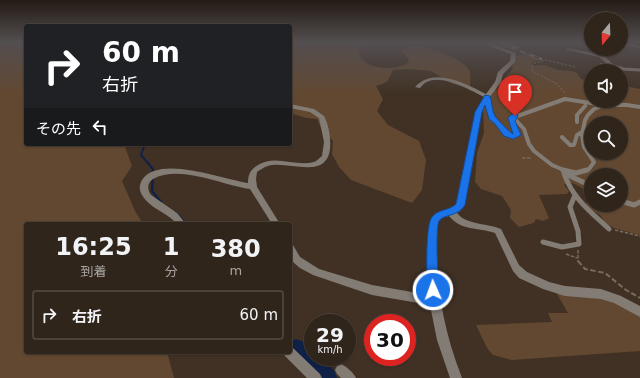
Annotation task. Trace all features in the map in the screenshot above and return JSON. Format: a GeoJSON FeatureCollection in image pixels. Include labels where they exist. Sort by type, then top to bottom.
{"type":"FeatureCollection","features":[{"type":"Feature","properties":{"kind":"street"},"geometry":{"type":"LineString","coordinates":[[456,378],[442,338],[434,301],[432,280],[434,220],[439,215],[459,208],[478,112],[487,96],[498,82],[500,73],[513,60]]}},
{"type":"Feature","properties":{"kind":"street"},"geometry":{"type":"LineString","coordinates":[[418,87],[424,81],[438,79],[461,84],[487,96]]}},
{"type":"Feature","properties":{"kind":"street"},"geometry":{"type":"LineString","coordinates":[[275,222],[253,187],[252,174],[256,168],[262,164],[272,162],[303,166],[310,165],[321,161],[328,151],[322,117],[312,110],[304,107],[292,106]]}},
{"type":"Feature","properties":{"kind":"street"},"geometry":{"type":"LineString","coordinates":[[181,222],[178,218],[146,195],[144,188],[148,179],[158,173],[176,171],[253,187]]}},
{"type":"Feature","properties":{"kind":"street"},"geometry":{"type":"LineString","coordinates":[[451,212],[459,221],[471,226],[485,227],[498,231],[516,268],[523,275],[547,286],[565,291],[601,294],[617,299],[640,312]]}},
{"type":"Feature","properties":{"kind":"street"},"geometry":{"type":"LineString","coordinates":[[292,251],[297,260],[316,272],[372,290],[434,301]]}},
{"type":"Feature","properties":{"kind":"street"},"geometry":{"type":"LineString","coordinates":[[291,354],[316,378]]}},
{"type":"Feature","properties":{"kind":"lane"},"geometry":{"type":"LineString","coordinates":[[628,69],[640,70]]}},
{"type":"Feature","properties":{"kind":"lane"},"geometry":{"type":"LineString","coordinates":[[487,96],[492,117],[507,134],[513,137],[518,135],[512,121],[513,117]]}},
{"type":"Feature","properties":{"kind":"lane"},"geometry":{"type":"LineString","coordinates":[[513,117],[565,99],[584,102]]}},
{"type":"Feature","properties":{"kind":"lane"},"geometry":{"type":"LineString","coordinates":[[628,105],[640,107]]}},
{"type":"Feature","properties":{"kind":"lane"},"geometry":{"type":"LineString","coordinates":[[580,107],[584,106]]}},
{"type":"Feature","properties":{"kind":"lane"},"geometry":{"type":"LineString","coordinates":[[584,108],[577,119],[584,119]]}},
{"type":"Feature","properties":{"kind":"lane"},"geometry":{"type":"LineString","coordinates":[[589,116],[597,108]]}},
{"type":"Feature","properties":{"kind":"lane"},"geometry":{"type":"LineString","coordinates":[[513,117],[524,130],[529,145],[535,153],[564,173],[584,183]]}},
{"type":"Feature","properties":{"kind":"lane"},"geometry":{"type":"LineString","coordinates":[[562,137],[570,145],[574,145],[577,135],[584,129]]}},
{"type":"Feature","properties":{"kind":"lane"},"geometry":{"type":"LineString","coordinates":[[557,168],[576,173],[590,169],[594,162],[592,156],[583,146],[582,132]]}},
{"type":"Feature","properties":{"kind":"lane"},"geometry":{"type":"LineString","coordinates":[[564,173],[566,181],[575,195],[609,229]]}},
{"type":"Feature","properties":{"kind":"lane"},"geometry":{"type":"LineString","coordinates":[[543,242],[562,246],[579,244],[578,231],[570,207],[575,195]]}},
{"type":"Feature","properties":{"kind":"lane"},"geometry":{"type":"LineString","coordinates":[[628,203],[640,202]]}},
{"type":"Feature","properties":{"kind":"path"},"geometry":{"type":"LineString","coordinates":[[570,94],[562,91],[557,84],[533,72],[533,64],[546,60],[575,67]]}},
{"type":"Feature","properties":{"kind":"path"},"geometry":{"type":"LineString","coordinates":[[609,229],[640,236]]}},
{"type":"Feature","properties":{"kind":"path"},"geometry":{"type":"LineString","coordinates":[[579,244],[577,258],[578,264],[594,272],[605,273],[626,290],[640,298]]}},
{"type":"Feature","properties":{"kind":"shaded area"},"geometry":{"type":"Polygon","coordinates":[[[0,60],[24,60],[24,146],[125,146],[132,166],[122,181],[135,211],[142,222],[24,222],[24,354],[168,354],[174,378],[0,378],[0,60]]]}},
{"type":"Feature","properties":{"kind":"shaded area"},"geometry":{"type":"Polygon","coordinates":[[[292,60],[363,60],[376,67],[388,68],[406,64],[409,62],[408,60],[456,60],[470,71],[470,86],[453,84],[431,71],[409,69],[393,70],[387,82],[376,86],[383,99],[377,111],[388,125],[419,141],[426,160],[422,190],[412,203],[351,180],[339,167],[332,154],[333,141],[321,128],[317,119],[306,118],[292,114],[292,60]]]}},
{"type":"Feature","properties":{"kind":"shaded area"},"geometry":{"type":"Polygon","coordinates":[[[515,60],[539,60],[532,63],[532,66],[545,65],[558,70],[577,73],[581,79],[584,80],[584,108],[628,108],[628,86],[640,89],[640,235],[614,228],[606,223],[600,215],[595,212],[628,212],[628,168],[584,168],[584,189],[568,182],[564,185],[569,191],[567,194],[539,195],[549,218],[543,221],[536,219],[534,223],[519,227],[510,218],[511,210],[502,196],[481,189],[475,182],[477,153],[484,133],[483,108],[495,90],[502,87],[505,77],[513,69],[512,67],[515,60]]]}},
{"type":"Feature","properties":{"kind":"shaded area"},"geometry":{"type":"Polygon","coordinates":[[[556,292],[600,297],[640,314],[640,351],[512,360],[493,355],[487,348],[476,325],[552,322],[548,313],[568,313],[556,292]]]}},
{"type":"Feature","properties":{"kind":"waterway"},"geometry":{"type":"LineString","coordinates":[[144,146],[141,155],[153,170]]}},
{"type":"Feature","properties":{"kind":"waterway"},"geometry":{"type":"LineString","coordinates":[[153,170],[152,191],[161,202]]}},
{"type":"Feature","properties":{"kind":"waterway"},"geometry":{"type":"LineString","coordinates":[[175,212],[184,222]]}},
{"type":"Feature","properties":{"kind":"waterway"},"geometry":{"type":"LineString","coordinates":[[292,346],[296,350]]}},
{"type":"Feature","properties":{"kind":"waterway"},"geometry":{"type":"LineString","coordinates":[[296,350],[326,378]]}},
{"type":"Feature","properties":{"kind":"route"},"geometry":{"type":"LineString","coordinates":[[433,290],[434,220],[439,215],[459,208],[478,112],[487,96],[490,106],[490,113],[493,119],[507,134],[513,137],[518,135],[512,121],[512,118],[515,116]]}}]}
